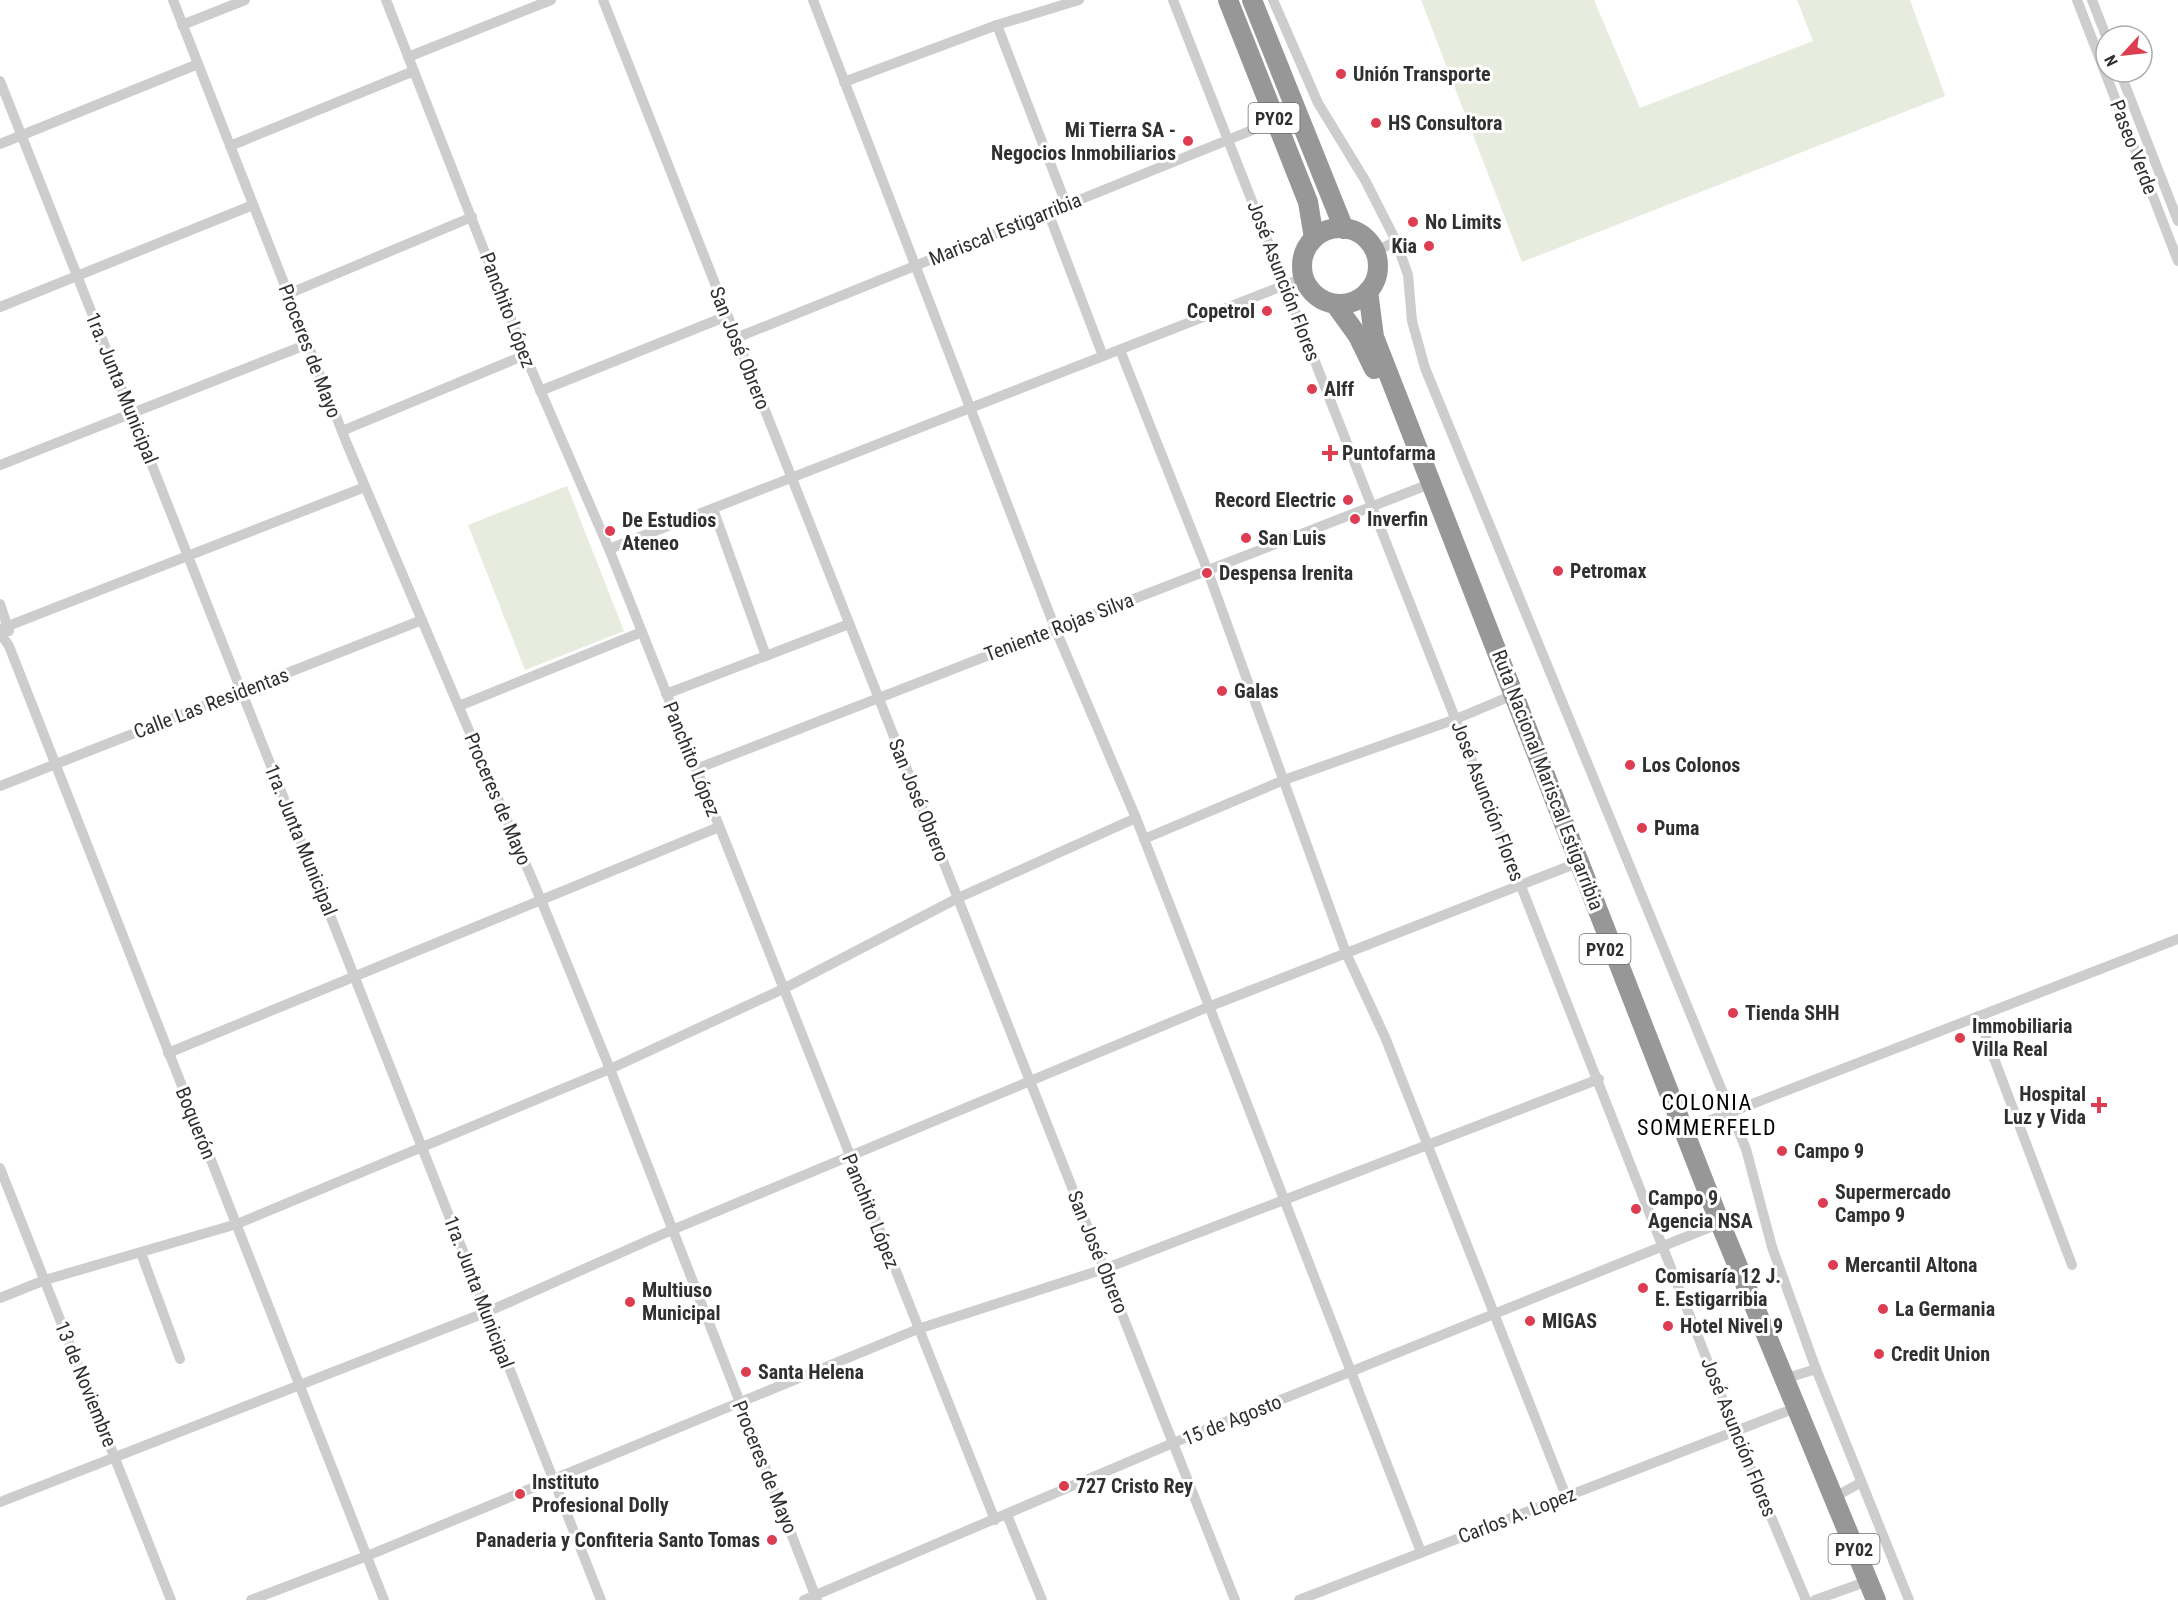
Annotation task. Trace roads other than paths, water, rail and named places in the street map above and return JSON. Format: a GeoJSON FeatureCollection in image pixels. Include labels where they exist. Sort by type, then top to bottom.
{"type":"FeatureCollection","features":[{"type":"Feature","properties":{"kind":"highway","name":"PY02"},"geometry":{"type":"LineString","coordinates":[[1228,0],[1308,202],[1314,238]]}},
{"type":"Feature","properties":{"kind":"highway","name":"PY02"},"geometry":{"type":"LineString","coordinates":[[1252,0],[1344,229]]}},
{"type":"Feature","properties":{"kind":"highway"},"geometry":{"type":"LineString","coordinates":[[1294,281],[1303,256],[1314,238],[1329,230],[1344,229],[1363,236],[1375,252]]}},
{"type":"Feature","properties":{"kind":"highway","name":"PY02"},"geometry":{"type":"LineString","coordinates":[[1368,291],[1377,272],[1375,252]]}},
{"type":"Feature","properties":{"kind":"highway","name":"PY02"},"geometry":{"type":"LineString","coordinates":[[1294,281],[1317,297],[1335,304]]}},
{"type":"Feature","properties":{"kind":"highway"},"geometry":{"type":"LineString","coordinates":[[1335,304],[1354,302],[1368,291]]}},
{"type":"Feature","properties":{"kind":"highway","name":"Ruta Nacional Mariscal Estigarribia"},"geometry":{"type":"LineString","coordinates":[[1368,291],[1374,337],[1720,1223],[1876,1600]]}},
{"type":"Feature","properties":{"kind":"highway","name":"Ruta Nacional Mariscal Estigarribia"},"geometry":{"type":"LineString","coordinates":[[1335,304],[1358,336],[1379,380],[1572,865],[1785,1412],[1861,1593]]}},
{"type":"Feature","properties":{"kind":"street","name":"Proceres de Mayo"},"geometry":{"type":"LineString","coordinates":[[173,0],[342,432],[541,900],[610,1069],[817,1598]]}},
{"type":"Feature","properties":{"kind":"street"},"geometry":{"type":"LineString","coordinates":[[182,25],[245,0]]}},
{"type":"Feature","properties":{"kind":"street","name":"Panchito López"},"geometry":{"type":"LineString","coordinates":[[386,0],[525,356],[609,549],[994,1520]]}},
{"type":"Feature","properties":{"kind":"street"},"geometry":{"type":"LineString","coordinates":[[408,57],[551,0]]}},
{"type":"Feature","properties":{"kind":"street","name":"San José Obrero"},"geometry":{"type":"LineString","coordinates":[[603,0],[1236,1600]]}},
{"type":"Feature","properties":{"kind":"street"},"geometry":{"type":"LineString","coordinates":[[813,0],[1055,628],[1136,818],[1421,1552]]}},
{"type":"Feature","properties":{"kind":"street"},"geometry":{"type":"LineString","coordinates":[[844,82],[996,25],[1079,0]]}},
{"type":"Feature","properties":{"kind":"street","name":"José Asunción Flores"},"geometry":{"type":"LineString","coordinates":[[1173,0],[1228,139],[1294,281],[1372,507],[1599,1078],[1735,1431],[1806,1600]]}},
{"type":"Feature","properties":{"kind":"street"},"geometry":{"type":"LineString","coordinates":[[1273,0],[1318,103],[1365,180],[1396,241],[1408,275],[1412,321],[1425,368],[1746,1149],[1772,1247],[1816,1369],[1860,1484],[1909,1600]]}},
{"type":"Feature","properties":{"kind":"street","name":"Paseo Verde"},"geometry":{"type":"LineString","coordinates":[[2077,0],[2094,32]]}},
{"type":"Feature","properties":{"kind":"street"},"geometry":{"type":"LineString","coordinates":[[2092,0],[2101,24]]}},
{"type":"Feature","properties":{"kind":"street"},"geometry":{"type":"LineString","coordinates":[[996,25],[1066,204]]}},
{"type":"Feature","properties":{"kind":"street"},"geometry":{"type":"LineString","coordinates":[[0,144],[198,64]]}},
{"type":"Feature","properties":{"kind":"street"},"geometry":{"type":"LineString","coordinates":[[230,146],[414,71]]}},
{"type":"Feature","properties":{"kind":"street","name":"1ra. Junta Municipal"},"geometry":{"type":"LineString","coordinates":[[0,81],[601,1600]]}},
{"type":"Feature","properties":{"kind":"street","name":"Paseo Verde"},"geometry":{"type":"LineString","coordinates":[[2115,84],[2178,261]]}},
{"type":"Feature","properties":{"kind":"street","name":"Paseo Verde"},"geometry":{"type":"LineString","coordinates":[[2125,84],[2178,221]]}},
{"type":"Feature","properties":{"kind":"street","name":"Mariscal Estigarribia"},"geometry":{"type":"LineString","coordinates":[[736,338],[1275,121]]}},
{"type":"Feature","properties":{"kind":"street"},"geometry":{"type":"LineString","coordinates":[[0,307],[253,205]]}},
{"type":"Feature","properties":{"kind":"street"},"geometry":{"type":"LineString","coordinates":[[1048,212],[1103,356]]}},
{"type":"Feature","properties":{"kind":"street"},"geometry":{"type":"LineString","coordinates":[[288,294],[472,217]]}},
{"type":"Feature","properties":{"kind":"street"},"geometry":{"type":"LineString","coordinates":[[1375,252],[1396,241]]}},
{"type":"Feature","properties":{"kind":"street"},"geometry":{"type":"LineString","coordinates":[[609,549],[1294,281]]}},
{"type":"Feature","properties":{"kind":"street"},"geometry":{"type":"LineString","coordinates":[[540,391],[727,315]]}},
{"type":"Feature","properties":{"kind":"street"},"geometry":{"type":"LineString","coordinates":[[0,465],[308,344]]}},
{"type":"Feature","properties":{"kind":"street"},"geometry":{"type":"LineString","coordinates":[[1120,350],[1207,569],[1346,953],[1385,1037],[1566,1496]]}},
{"type":"Feature","properties":{"kind":"street"},"geometry":{"type":"LineString","coordinates":[[342,432],[525,356]]}},
{"type":"Feature","properties":{"kind":"street"},"geometry":{"type":"LineString","coordinates":[[3,629],[365,486]]}},
{"type":"Feature","properties":{"kind":"street","name":"Teniente Rojas Silva"},"geometry":{"type":"LineString","coordinates":[[696,769],[1207,569],[1422,488]]}},
{"type":"Feature","properties":{"kind":"street"},"geometry":{"type":"LineString","coordinates":[[713,509],[766,656]]}},
{"type":"Feature","properties":{"kind":"street","name":"Boquerón"},"geometry":{"type":"LineString","coordinates":[[0,604],[3,629],[9,646],[57,763],[168,1053],[384,1600]]}},
{"type":"Feature","properties":{"kind":"street","name":"Calle Las Residentas"},"geometry":{"type":"LineString","coordinates":[[0,786],[422,620]]}},
{"type":"Feature","properties":{"kind":"street"},"geometry":{"type":"LineString","coordinates":[[666,694],[849,624]]}},
{"type":"Feature","properties":{"kind":"street"},"geometry":{"type":"LineString","coordinates":[[459,706],[642,632]]}},
{"type":"Feature","properties":{"kind":"street"},"geometry":{"type":"LineString","coordinates":[[1144,839],[1284,780],[1456,719],[1506,698]]}},
{"type":"Feature","properties":{"kind":"street"},"geometry":{"type":"LineString","coordinates":[[0,1298],[45,1280],[237,1224],[610,1069],[783,989],[958,898],[1136,818]]}},
{"type":"Feature","properties":{"kind":"street"},"geometry":{"type":"LineString","coordinates":[[168,1053],[718,826]]}},
{"type":"Feature","properties":{"kind":"street"},"geometry":{"type":"LineString","coordinates":[[0,1502],[487,1312],[672,1230],[1208,1007],[1572,865]]}},
{"type":"Feature","properties":{"kind":"street"},"geometry":{"type":"LineString","coordinates":[[1685,1130],[2178,939]]}},
{"type":"Feature","properties":{"kind":"street"},"geometry":{"type":"LineString","coordinates":[[1978,1016],[2072,1265]]}},
{"type":"Feature","properties":{"kind":"street"},"geometry":{"type":"LineString","coordinates":[[250,1600],[367,1556],[918,1329],[1104,1269],[1428,1146],[1599,1078]]}},
{"type":"Feature","properties":{"kind":"street","name":"13 de Noviembre"},"geometry":{"type":"LineString","coordinates":[[0,1168],[171,1600]]}},
{"type":"Feature","properties":{"kind":"street","name":"15 de Agosto"},"geometry":{"type":"LineString","coordinates":[[804,1600],[817,1598],[1173,1443],[1713,1226]]}},
{"type":"Feature","properties":{"kind":"street"},"geometry":{"type":"LineString","coordinates":[[141,1253],[180,1359]]}},
{"type":"Feature","properties":{"kind":"street"},"geometry":{"type":"LineString","coordinates":[[1784,1379],[1816,1369]]}},
{"type":"Feature","properties":{"kind":"street","name":"Carlos A. Lopez"},"geometry":{"type":"LineString","coordinates":[[1299,1600],[1785,1412]]}},
{"type":"Feature","properties":{"kind":"street"},"geometry":{"type":"LineString","coordinates":[[1833,1498],[1860,1484]]}},
{"type":"Feature","properties":{"kind":"street"},"geometry":{"type":"LineString","coordinates":[[1007,1515],[1042,1600]]}},
{"type":"Feature","properties":{"kind":"street"},"geometry":{"type":"LineString","coordinates":[[1815,1600],[1861,1593]]}},
{"type":"Feature","properties":{"kind":"place","name":"Unión Transporte"},"geometry":{"type":"Point","coordinates":[1341,74]}},
{"type":"Feature","properties":{"kind":"place","name":"HS Consultora"},"geometry":{"type":"Point","coordinates":[1376,123]}},
{"type":"Feature","properties":{"kind":"place","name":"Mi Tierra SA - Negocios Inmobiliarios"},"geometry":{"type":"Point","coordinates":[1188,141]}},
{"type":"Feature","properties":{"kind":"place","name":"No Limits"},"geometry":{"type":"Point","coordinates":[1413,222]}},
{"type":"Feature","properties":{"kind":"place","name":"Kia"},"geometry":{"type":"Point","coordinates":[1429,246]}},
{"type":"Feature","properties":{"kind":"place","name":"Copetrol"},"geometry":{"type":"Point","coordinates":[1267,311]}},
{"type":"Feature","properties":{"kind":"place","name":"Alff"},"geometry":{"type":"Point","coordinates":[1312,389]}},
{"type":"Feature","properties":{"kind":"place","name":"Puntofarma"},"geometry":{"type":"Point","coordinates":[1330,453]}},
{"type":"Feature","properties":{"kind":"place","name":"Record Electric"},"geometry":{"type":"Point","coordinates":[1348,500]}},
{"type":"Feature","properties":{"kind":"place","name":"Inverfin"},"geometry":{"type":"Point","coordinates":[1355,519]}},
{"type":"Feature","properties":{"kind":"place","name":"De Estudios Ateneo"},"geometry":{"type":"Point","coordinates":[610,531]}},
{"type":"Feature","properties":{"kind":"place","name":"San Luis"},"geometry":{"type":"Point","coordinates":[1246,538]}},
{"type":"Feature","properties":{"kind":"place","name":"Petromax"},"geometry":{"type":"Point","coordinates":[1558,571]}},
{"type":"Feature","properties":{"kind":"place","name":"Despensa Irenita"},"geometry":{"type":"Point","coordinates":[1207,573]}},
{"type":"Feature","properties":{"kind":"place","name":"Galas"},"geometry":{"type":"Point","coordinates":[1222,691]}},
{"type":"Feature","properties":{"kind":"place","name":"Los Colonos"},"geometry":{"type":"Point","coordinates":[1630,765]}},
{"type":"Feature","properties":{"kind":"place","name":"Puma"},"geometry":{"type":"Point","coordinates":[1642,828]}},
{"type":"Feature","properties":{"kind":"place","name":"Tienda SHH"},"geometry":{"type":"Point","coordinates":[1733,1013]}},
{"type":"Feature","properties":{"kind":"place","name":"Immobiliaria Villa Real"},"geometry":{"type":"Point","coordinates":[1960,1038]}},
{"type":"Feature","properties":{"kind":"place","name":"Hospital Luz y Vida"},"geometry":{"type":"Point","coordinates":[2099,1105]}},
{"type":"Feature","properties":{"kind":"place","name":"Campo 9"},"geometry":{"type":"Point","coordinates":[1782,1151]}},
{"type":"Feature","properties":{"kind":"place","name":"Supermercado Campo 9"},"geometry":{"type":"Point","coordinates":[1823,1203]}},
{"type":"Feature","properties":{"kind":"place","name":"Campo 9 Agencia NSA"},"geometry":{"type":"Point","coordinates":[1636,1209]}},
{"type":"Feature","properties":{"kind":"place","name":"Mercantil Altona"},"geometry":{"type":"Point","coordinates":[1833,1265]}},
{"type":"Feature","properties":{"kind":"place","name":"Comisaría 12 J. E. Estigarribia"},"geometry":{"type":"Point","coordinates":[1643,1288]}},
{"type":"Feature","properties":{"kind":"place","name":"Multiuso Municipal"},"geometry":{"type":"Point","coordinates":[630,1302]}},
{"type":"Feature","properties":{"kind":"place","name":"La Germania"},"geometry":{"type":"Point","coordinates":[1883,1309]}},
{"type":"Feature","properties":{"kind":"place","name":"MIGAS"},"geometry":{"type":"Point","coordinates":[1530,1321]}},
{"type":"Feature","properties":{"kind":"place","name":"Hotel Nivel 9"},"geometry":{"type":"Point","coordinates":[1668,1326]}},
{"type":"Feature","properties":{"kind":"place","name":"Credit Union"},"geometry":{"type":"Point","coordinates":[1879,1354]}},
{"type":"Feature","properties":{"kind":"place","name":"Santa Helena"},"geometry":{"type":"Point","coordinates":[746,1372]}},
{"type":"Feature","properties":{"kind":"place","name":"727 Cristo Rey"},"geometry":{"type":"Point","coordinates":[1064,1486]}},
{"type":"Feature","properties":{"kind":"place","name":"Instituto Profesional Dolly"},"geometry":{"type":"Point","coordinates":[520,1494]}},
{"type":"Feature","properties":{"kind":"place","name":"Panaderia y Confiteria Santo Tomas"},"geometry":{"type":"Point","coordinates":[772,1540]}},
{"type":"Feature","properties":{"kind":"district","name":"COLONIA SOMMERFELD"},"geometry":{"type":"Point","coordinates":[1707,1114]}}]}
